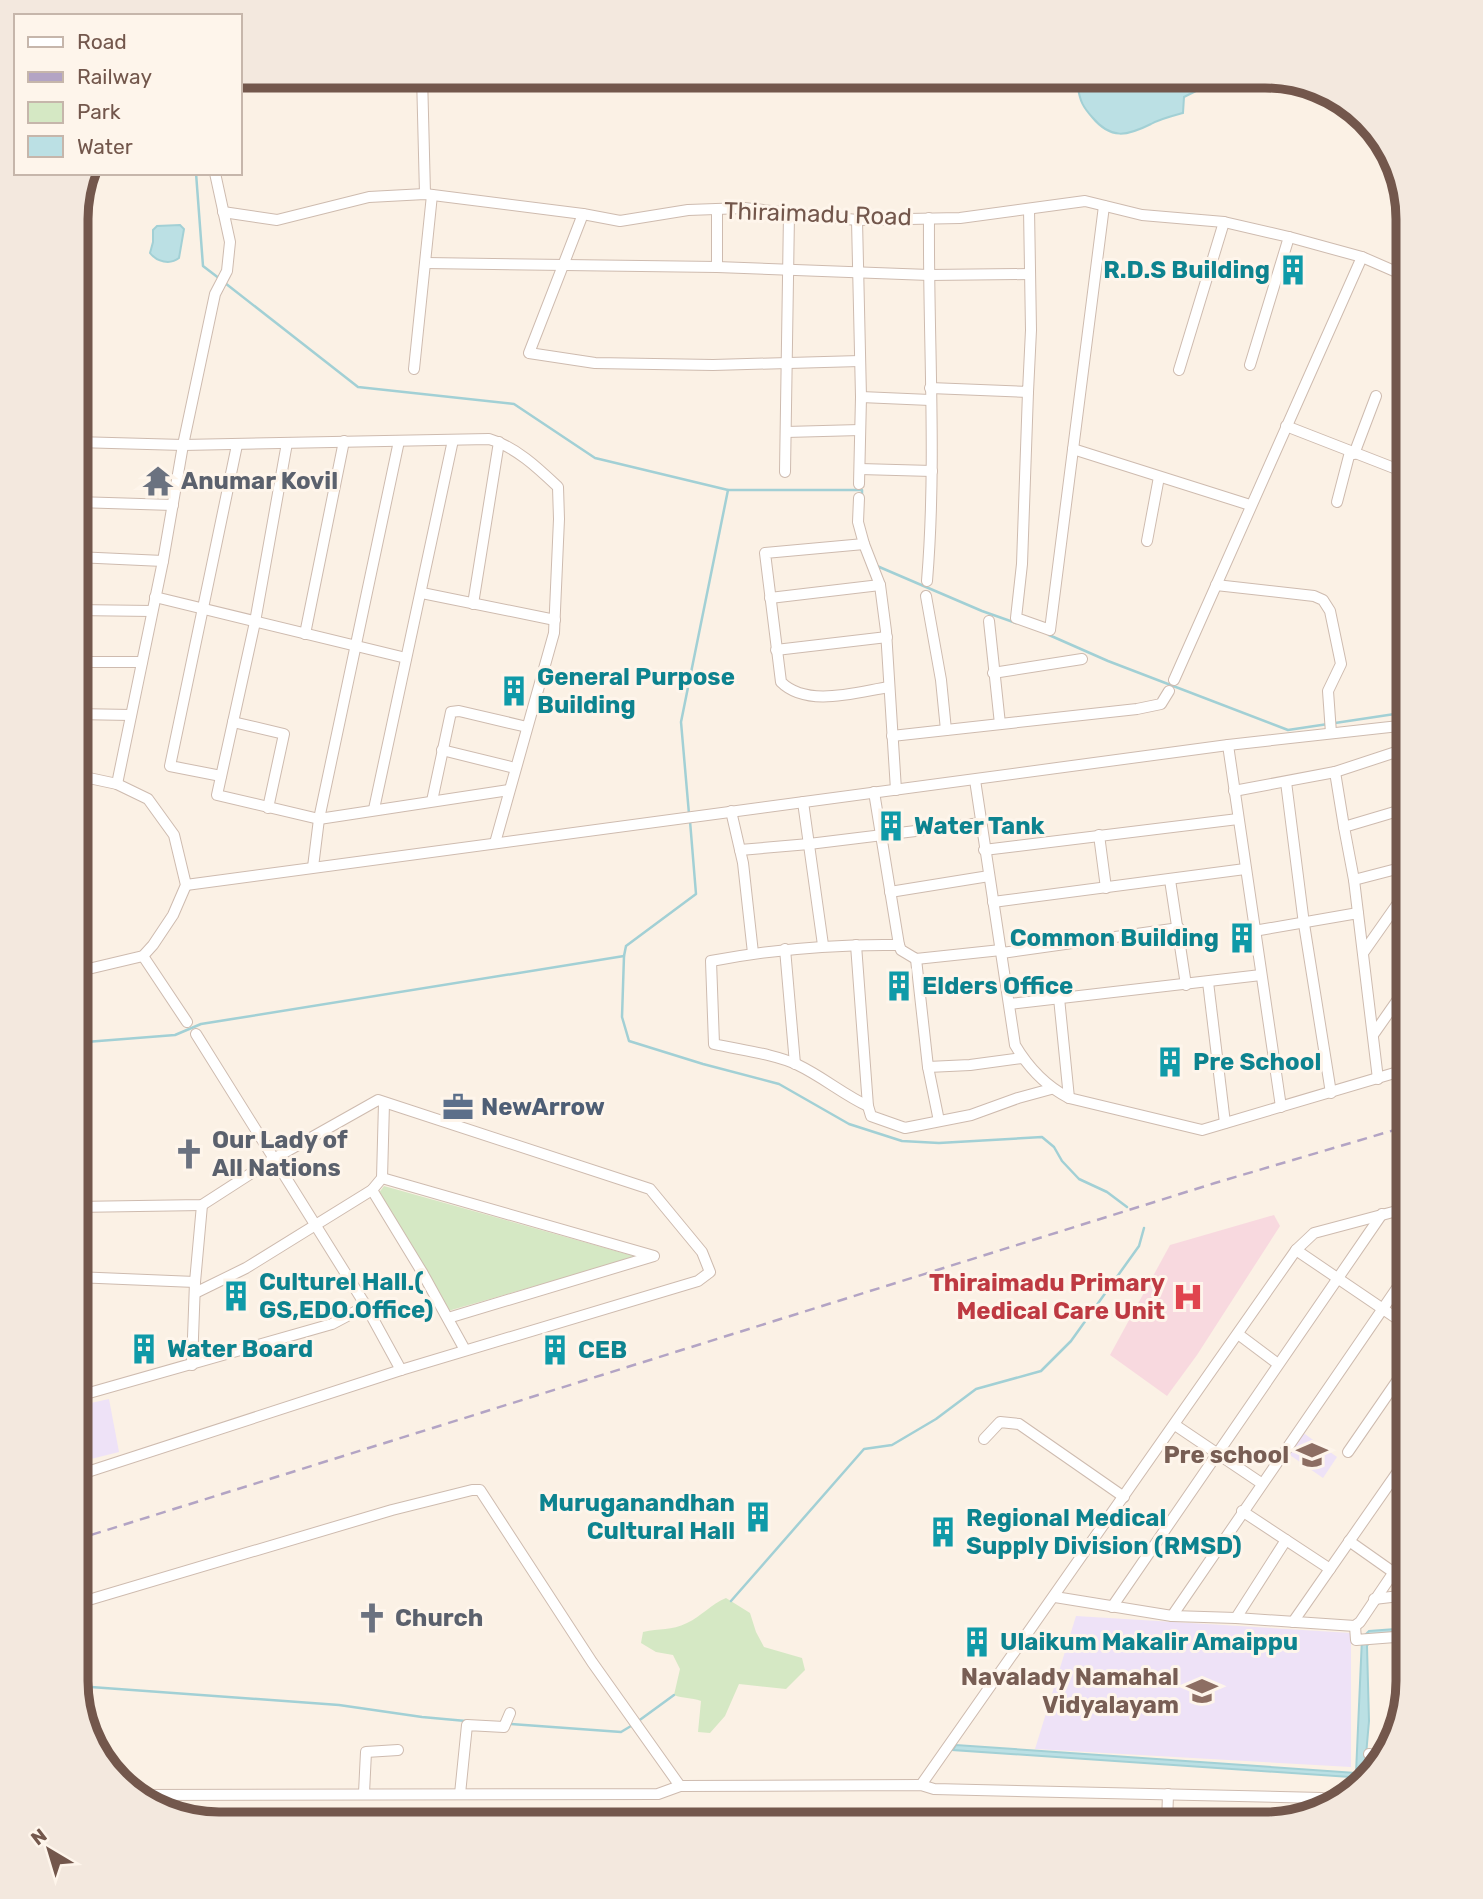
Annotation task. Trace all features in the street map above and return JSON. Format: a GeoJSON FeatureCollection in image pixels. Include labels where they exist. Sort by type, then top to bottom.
{"type":"FeatureCollection","features":[{"type":"Feature","properties":{"kind":"street"},"geometry":{"type":"LineString","coordinates":[[414,369],[426,263],[429,195],[423,88]]}},
{"type":"Feature","properties":{"kind":"street"},"geometry":{"type":"LineString","coordinates":[[117,784],[215,294],[227,271],[230,242],[215,175]]}},
{"type":"Feature","properties":{"kind":"street","name":"Thiraimadu Road"},"geometry":{"type":"LineString","coordinates":[[223,212],[277,219],[369,197],[429,195],[620,221],[688,210],[744,208],[789,215],[857,220],[960,218],[1085,201],[1142,215],[1224,222],[1362,257],[1396,272]]}},
{"type":"Feature","properties":{"kind":"street"},"geometry":{"type":"LineString","coordinates":[[1029,209],[1031,330],[1022,565],[1016,618],[1050,630],[1104,206]]}},
{"type":"Feature","properties":{"kind":"street"},"geometry":{"type":"LineString","coordinates":[[717,209],[717,267]]}},
{"type":"Feature","properties":{"kind":"street"},"geometry":{"type":"LineString","coordinates":[[583,214],[529,353],[595,363],[713,365],[860,361]]}},
{"type":"Feature","properties":{"kind":"street"},"geometry":{"type":"LineString","coordinates":[[785,472],[789,215]]}},
{"type":"Feature","properties":{"kind":"street"},"geometry":{"type":"LineString","coordinates":[[928,580],[932,471],[929,218]]}},
{"type":"Feature","properties":{"kind":"street"},"geometry":{"type":"LineString","coordinates":[[857,220],[861,397],[859,484]]}},
{"type":"Feature","properties":{"kind":"street"},"geometry":{"type":"LineString","coordinates":[[1179,370],[1224,222]]}},
{"type":"Feature","properties":{"kind":"street"},"geometry":{"type":"LineString","coordinates":[[1250,365],[1289,237]]}},
{"type":"Feature","properties":{"kind":"street"},"geometry":{"type":"LineString","coordinates":[[892,736],[1137,709],[1161,704],[1362,257]]}},
{"type":"Feature","properties":{"kind":"street"},"geometry":{"type":"LineString","coordinates":[[426,263],[717,267],[858,274],[1030,274]]}},
{"type":"Feature","properties":{"kind":"street"},"geometry":{"type":"LineString","coordinates":[[930,388],[1028,391]]}},
{"type":"Feature","properties":{"kind":"street"},"geometry":{"type":"LineString","coordinates":[[1337,502],[1352,453],[1376,396]]}},
{"type":"Feature","properties":{"kind":"street"},"geometry":{"type":"LineString","coordinates":[[861,397],[930,400]]}},
{"type":"Feature","properties":{"kind":"street"},"geometry":{"type":"LineString","coordinates":[[1286,426],[1394,468]]}},
{"type":"Feature","properties":{"kind":"street"},"geometry":{"type":"LineString","coordinates":[[786,432],[860,430]]}},
{"type":"Feature","properties":{"kind":"street"},"geometry":{"type":"LineString","coordinates":[[88,442],[183,446],[489,439],[499,442],[532,463],[558,487],[554,633],[495,843]]}},
{"type":"Feature","properties":{"kind":"street"},"geometry":{"type":"LineString","coordinates":[[374,809],[453,440]]}},
{"type":"Feature","properties":{"kind":"street"},"geometry":{"type":"LineString","coordinates":[[305,634],[344,441]]}},
{"type":"Feature","properties":{"kind":"street"},"geometry":{"type":"LineString","coordinates":[[313,867],[319,819],[399,441]]}},
{"type":"Feature","properties":{"kind":"street"},"geometry":{"type":"LineString","coordinates":[[473,604],[499,442]]}},
{"type":"Feature","properties":{"kind":"street"},"geometry":{"type":"LineString","coordinates":[[287,443],[255,622],[217,795],[319,819],[509,790]]}},
{"type":"Feature","properties":{"kind":"street"},"geometry":{"type":"LineString","coordinates":[[221,776],[170,766],[237,445]]}},
{"type":"Feature","properties":{"kind":"street"},"geometry":{"type":"LineString","coordinates":[[1073,449],[1250,505]]}},
{"type":"Feature","properties":{"kind":"street"},"geometry":{"type":"LineString","coordinates":[[860,469],[932,471]]}},
{"type":"Feature","properties":{"kind":"street"},"geometry":{"type":"LineString","coordinates":[[1147,541],[1159,477]]}},
{"type":"Feature","properties":{"kind":"street"},"geometry":{"type":"LineString","coordinates":[[859,498],[858,522],[880,584],[887,637],[896,790]]}},
{"type":"Feature","properties":{"kind":"street"},"geometry":{"type":"LineString","coordinates":[[88,502],[173,505]]}},
{"type":"Feature","properties":{"kind":"street"},"geometry":{"type":"LineString","coordinates":[[864,544],[765,552],[781,682],[789,690],[813,696],[833,696],[889,687]]}},
{"type":"Feature","properties":{"kind":"street"},"geometry":{"type":"LineString","coordinates":[[88,558],[163,561]]}},
{"type":"Feature","properties":{"kind":"street"},"geometry":{"type":"LineString","coordinates":[[770,598],[880,584]]}},
{"type":"Feature","properties":{"kind":"street"},"geometry":{"type":"LineString","coordinates":[[1216,585],[1314,596],[1323,600],[1330,611],[1341,664],[1328,691],[1332,726]]}},
{"type":"Feature","properties":{"kind":"street"},"geometry":{"type":"LineString","coordinates":[[422,593],[555,620]]}},
{"type":"Feature","properties":{"kind":"street"},"geometry":{"type":"LineString","coordinates":[[926,596],[941,680],[946,730]]}},
{"type":"Feature","properties":{"kind":"street"},"geometry":{"type":"LineString","coordinates":[[155,597],[406,658]]}},
{"type":"Feature","properties":{"kind":"street"},"geometry":{"type":"LineString","coordinates":[[88,610],[152,611]]}},
{"type":"Feature","properties":{"kind":"street"},"geometry":{"type":"LineString","coordinates":[[989,621],[1000,724]]}},
{"type":"Feature","properties":{"kind":"street"},"geometry":{"type":"LineString","coordinates":[[776,650],[887,637]]}},
{"type":"Feature","properties":{"kind":"street"},"geometry":{"type":"LineString","coordinates":[[993,673],[1082,659]]}},
{"type":"Feature","properties":{"kind":"street"},"geometry":{"type":"LineString","coordinates":[[88,662],[142,662]]}},
{"type":"Feature","properties":{"kind":"street"},"geometry":{"type":"LineString","coordinates":[[432,801],[451,712],[459,711],[527,727]]}},
{"type":"Feature","properties":{"kind":"street"},"geometry":{"type":"LineString","coordinates":[[88,714],[131,715]]}},
{"type":"Feature","properties":{"kind":"street"},"geometry":{"type":"LineString","coordinates":[[233,722],[284,734],[268,808]]}},
{"type":"Feature","properties":{"kind":"street"},"geometry":{"type":"LineString","coordinates":[[186,885],[1228,745],[1332,726],[1396,725]]}},
{"type":"Feature","properties":{"kind":"street"},"geometry":{"type":"LineString","coordinates":[[1228,745],[1281,1107]]}},
{"type":"Feature","properties":{"kind":"street"},"geometry":{"type":"LineString","coordinates":[[442,750],[515,768]]}},
{"type":"Feature","properties":{"kind":"street"},"geometry":{"type":"LineString","coordinates":[[1234,791],[1335,772],[1396,752]]}},
{"type":"Feature","properties":{"kind":"street"},"geometry":{"type":"LineString","coordinates":[[1335,772],[1358,913],[1378,1079]]}},
{"type":"Feature","properties":{"kind":"street"},"geometry":{"type":"LineString","coordinates":[[88,778],[117,784],[148,799],[174,835],[186,885],[173,915],[143,956],[88,967]]}},
{"type":"Feature","properties":{"kind":"street"},"geometry":{"type":"LineString","coordinates":[[975,780],[1015,1045],[1022,1058],[1051,1089],[1069,1098],[1202,1130],[1396,1073]]}},
{"type":"Feature","properties":{"kind":"street"},"geometry":{"type":"LineString","coordinates":[[1286,782],[1304,923],[1331,1093]]}},
{"type":"Feature","properties":{"kind":"street"},"geometry":{"type":"LineString","coordinates":[[874,792],[899,945],[901,950],[916,959],[1002,952],[1179,928]]}},
{"type":"Feature","properties":{"kind":"street"},"geometry":{"type":"LineString","coordinates":[[803,802],[824,945]]}},
{"type":"Feature","properties":{"kind":"street"},"geometry":{"type":"LineString","coordinates":[[731,811],[740,849],[753,953]]}},
{"type":"Feature","properties":{"kind":"street"},"geometry":{"type":"LineString","coordinates":[[1345,827],[1396,812]]}},
{"type":"Feature","properties":{"kind":"street"},"geometry":{"type":"LineString","coordinates":[[984,850],[1238,819]]}},
{"type":"Feature","properties":{"kind":"street"},"geometry":{"type":"LineString","coordinates":[[740,849],[809,844],[981,823]]}},
{"type":"Feature","properties":{"kind":"street"},"geometry":{"type":"LineString","coordinates":[[1099,835],[1106,888]]}},
{"type":"Feature","properties":{"kind":"street"},"geometry":{"type":"LineString","coordinates":[[992,902],[1245,869]]}},
{"type":"Feature","properties":{"kind":"street"},"geometry":{"type":"LineString","coordinates":[[1353,880],[1396,869]]}},
{"type":"Feature","properties":{"kind":"street"},"geometry":{"type":"LineString","coordinates":[[890,892],[989,877]]}},
{"type":"Feature","properties":{"kind":"street"},"geometry":{"type":"LineString","coordinates":[[1170,880],[1186,985]]}},
{"type":"Feature","properties":{"kind":"street"},"geometry":{"type":"LineString","coordinates":[[1363,953],[1396,905]]}},
{"type":"Feature","properties":{"kind":"street"},"geometry":{"type":"LineString","coordinates":[[1254,932],[1358,913]]}},
{"type":"Feature","properties":{"kind":"street"},"geometry":{"type":"LineString","coordinates":[[856,944],[868,1106],[871,1116],[905,1128],[971,1115],[1051,1089]]}},
{"type":"Feature","properties":{"kind":"street"},"geometry":{"type":"LineString","coordinates":[[868,1106],[852,1098],[833,1083],[795,1064],[714,1044],[711,961],[824,945],[899,945]]}},
{"type":"Feature","properties":{"kind":"street"},"geometry":{"type":"LineString","coordinates":[[785,949],[795,1064]]}},
{"type":"Feature","properties":{"kind":"street"},"geometry":{"type":"LineString","coordinates":[[143,956],[187,1022]]}},
{"type":"Feature","properties":{"kind":"street"},"geometry":{"type":"LineString","coordinates":[[916,959],[928,1067],[939,1121]]}},
{"type":"Feature","properties":{"kind":"street"},"geometry":{"type":"LineString","coordinates":[[1010,1004],[1261,975]]}},
{"type":"Feature","properties":{"kind":"street"},"geometry":{"type":"LineString","coordinates":[[1208,982],[1225,1123]]}},
{"type":"Feature","properties":{"kind":"street"},"geometry":{"type":"LineString","coordinates":[[1059,998],[1069,1098]]}},
{"type":"Feature","properties":{"kind":"street"},"geometry":{"type":"LineString","coordinates":[[1373,1035],[1396,1002]]}},
{"type":"Feature","properties":{"kind":"street"},"geometry":{"type":"LineString","coordinates":[[196,1034],[366,1306],[401,1370]]}},
{"type":"Feature","properties":{"kind":"street"},"geometry":{"type":"LineString","coordinates":[[928,1067],[1022,1058]]}},
{"type":"Feature","properties":{"kind":"street"},"geometry":{"type":"LineString","coordinates":[[88,1207],[202,1205],[275,1158],[378,1100],[650,1189],[702,1252],[710,1272],[698,1281],[401,1370],[88,1472]]}},
{"type":"Feature","properties":{"kind":"street"},"geometry":{"type":"LineString","coordinates":[[88,1278],[195,1288],[246,1268],[372,1190],[382,1178],[384,1103]]}},
{"type":"Feature","properties":{"kind":"street"},"geometry":{"type":"LineString","coordinates":[[382,1178],[654,1256],[448,1318]]}},
{"type":"Feature","properties":{"kind":"street"},"geometry":{"type":"LineString","coordinates":[[372,1190],[466,1350]]}},
{"type":"Feature","properties":{"kind":"street"},"geometry":{"type":"LineString","coordinates":[[192,1365],[202,1205]]}},
{"type":"Feature","properties":{"kind":"street"},"geometry":{"type":"LineString","coordinates":[[922,1784],[1296,1250],[1314,1233],[1396,1211]]}},
{"type":"Feature","properties":{"kind":"street"},"geometry":{"type":"LineString","coordinates":[[1112,1607],[1382,1214]]}},
{"type":"Feature","properties":{"kind":"street"},"geometry":{"type":"LineString","coordinates":[[1296,1250],[1396,1318]]}},
{"type":"Feature","properties":{"kind":"street"},"geometry":{"type":"LineString","coordinates":[[1171,1616],[1396,1290]]}},
{"type":"Feature","properties":{"kind":"street"},"geometry":{"type":"LineString","coordinates":[[88,1393],[332,1324],[366,1306]]}},
{"type":"Feature","properties":{"kind":"street"},"geometry":{"type":"LineString","coordinates":[[1238,1334],[1278,1364]]}},
{"type":"Feature","properties":{"kind":"street"},"geometry":{"type":"LineString","coordinates":[[1348,1452],[1396,1382]]}},
{"type":"Feature","properties":{"kind":"street"},"geometry":{"type":"LineString","coordinates":[[984,1438],[1000,1422],[1019,1424],[1125,1497]]}},
{"type":"Feature","properties":{"kind":"street"},"geometry":{"type":"LineString","coordinates":[[1175,1425],[1261,1483]]}},
{"type":"Feature","properties":{"kind":"street"},"geometry":{"type":"LineString","coordinates":[[1293,1622],[1396,1474]]}},
{"type":"Feature","properties":{"kind":"street"},"geometry":{"type":"LineString","coordinates":[[88,1600],[392,1510],[480,1490],[592,1662],[680,1786]]}},
{"type":"Feature","properties":{"kind":"street"},"geometry":{"type":"LineString","coordinates":[[1242,1511],[1330,1569]]}},
{"type":"Feature","properties":{"kind":"street"},"geometry":{"type":"LineString","coordinates":[[1236,1618],[1286,1540]]}},
{"type":"Feature","properties":{"kind":"street"},"geometry":{"type":"LineString","coordinates":[[1349,1542],[1393,1572]]}},
{"type":"Feature","properties":{"kind":"street"},"geometry":{"type":"LineString","coordinates":[[1055,1597],[1171,1616],[1355,1626],[1396,1568]]}},
{"type":"Feature","properties":{"kind":"street"},"geometry":{"type":"LineString","coordinates":[[1374,1599],[1396,1596]]}},
{"type":"Feature","properties":{"kind":"street"},"geometry":{"type":"LineString","coordinates":[[1355,1626],[1356,1640],[1396,1637]]}},
{"type":"Feature","properties":{"kind":"street"},"geometry":{"type":"LineString","coordinates":[[460,1794],[467,1725],[503,1727],[509,1713]]}},
{"type":"Feature","properties":{"kind":"street"},"geometry":{"type":"LineString","coordinates":[[364,1794],[366,1752],[398,1751]]}},
{"type":"Feature","properties":{"kind":"street"},"geometry":{"type":"LineString","coordinates":[[155,1795],[658,1794],[680,1786],[922,1784],[946,1789],[1322,1798]]}},
{"type":"Feature","properties":{"kind":"street"},"geometry":{"type":"LineString","coordinates":[[1167,1812],[1168,1794]]}},
{"type":"Feature","properties":{"kind":"shaded area","name":"Thiraimadu Primary Medical Care Unit"},"geometry":{"type":"Polygon","coordinates":[[[1274,1215],[1280,1226],[1197,1355],[1167,1396],[1110,1355],[1170,1245],[1274,1215]]]}},
{"type":"Feature","properties":{"kind":"shaded area"},"geometry":{"type":"Polygon","coordinates":[[[109,1399],[119,1452],[88,1460],[88,1404],[109,1399]]]}},
{"type":"Feature","properties":{"kind":"shaded area","name":"Pre school"},"geometry":{"type":"Polygon","coordinates":[[[1302,1432],[1337,1457],[1323,1478],[1287,1453],[1302,1432]]]}},
{"type":"Feature","properties":{"kind":"shaded area","name":"Navalady Namahal Vidyalayam"},"geometry":{"type":"Polygon","coordinates":[[[1076,1616],[1351,1633],[1351,1767],[1035,1749],[1076,1616]]]}},
{"type":"Feature","properties":{"kind":"green space"},"geometry":{"type":"Polygon","coordinates":[[[384,1186],[637,1257],[448,1311],[378,1194],[384,1186]]]}},
{"type":"Feature","properties":{"kind":"green space"},"geometry":{"type":"Polygon","coordinates":[[[726,1598],[750,1613],[764,1647],[802,1658],[805,1670],[786,1689],[739,1684],[725,1716],[710,1733],[698,1732],[701,1701],[674,1695],[680,1669],[673,1655],[656,1652],[641,1643],[643,1632],[681,1626],[726,1598]]]}},
{"type":"Feature","properties":{"kind":"water"},"geometry":{"type":"Polygon","coordinates":[[[1078,88],[1202,88],[1184,97],[1183,113],[1120,134],[1099,124],[1082,104],[1078,88]]]}},
{"type":"Feature","properties":{"kind":"water"},"geometry":{"type":"Polygon","coordinates":[[[180,225],[184,229],[179,258],[168,262],[153,256],[150,253],[153,230],[157,226],[180,225]]]}},
{"type":"Feature","properties":{"kind":"water"},"geometry":{"type":"Polygon","coordinates":[[[1396,1629],[1396,1635],[1373,1637],[1367,1646],[1369,1721],[1365,1764],[1353,1777],[953,1750],[956,1745],[1356,1773],[1362,1638],[1369,1631],[1396,1629]]]}},
{"type":"Feature","properties":{"kind":"waterway"},"geometry":{"type":"LineString","coordinates":[[196,175],[203,266],[220,279]]}},
{"type":"Feature","properties":{"kind":"waterway"},"geometry":{"type":"LineString","coordinates":[[225,283],[358,387],[514,404],[595,458],[728,490],[681,722],[689,814]]}},
{"type":"Feature","properties":{"kind":"waterway"},"geometry":{"type":"LineString","coordinates":[[728,490],[862,490],[862,496]]}},
{"type":"Feature","properties":{"kind":"waterway"},"geometry":{"type":"LineString","coordinates":[[1394,543],[1396,555]]}},
{"type":"Feature","properties":{"kind":"waterway"},"geometry":{"type":"LineString","coordinates":[[877,566],[1016,623]]}},
{"type":"Feature","properties":{"kind":"waterway"},"geometry":{"type":"LineString","coordinates":[[1049,635],[1108,661],[1288,730],[1328,724]]}},
{"type":"Feature","properties":{"kind":"waterway"},"geometry":{"type":"LineString","coordinates":[[1335,723],[1396,714]]}},
{"type":"Feature","properties":{"kind":"waterway"},"geometry":{"type":"LineString","coordinates":[[624,956],[626,946],[696,894],[690,821]]}},
{"type":"Feature","properties":{"kind":"waterway"},"geometry":{"type":"LineString","coordinates":[[88,1042],[175,1035],[201,1024],[624,956],[622,1017],[629,1041],[779,1084],[849,1124],[902,1141],[939,1143],[1042,1137],[1054,1147],[1062,1161],[1079,1179],[1107,1192],[1127,1207]]}},
{"type":"Feature","properties":{"kind":"waterway"},"geometry":{"type":"LineString","coordinates":[[731,1601],[864,1449],[892,1445],[936,1419],[976,1389],[1041,1371],[1071,1341],[1139,1246],[1144,1228]]}},
{"type":"Feature","properties":{"kind":"waterway"},"geometry":{"type":"LineString","coordinates":[[88,1687],[339,1705],[466,1721]]}},
{"type":"Feature","properties":{"kind":"waterway"},"geometry":{"type":"LineString","coordinates":[[637,1722],[674,1695]]}},
{"type":"Feature","properties":{"kind":"waterway"},"geometry":{"type":"LineString","coordinates":[[511,1724],[621,1732],[631,1726]]}},
{"type":"Feature","properties":{"kind":"railway"},"geometry":{"type":"LineString","coordinates":[[88,1536],[1215,1183],[1396,1130]]}},
{"type":"Feature","properties":{"kind":"place","name":"R.D.S Building"},"geometry":{"type":"Point","coordinates":[1293,270]}},
{"type":"Feature","properties":{"kind":"place","name":"Anumar Kovil"},"geometry":{"type":"Point","coordinates":[158,481]}},
{"type":"Feature","properties":{"kind":"place","name":"General Purpose Building"},"geometry":{"type":"Point","coordinates":[514,691]}},
{"type":"Feature","properties":{"kind":"place","name":"Water Tank"},"geometry":{"type":"Point","coordinates":[891,826]}},
{"type":"Feature","properties":{"kind":"place","name":"Common Building"},"geometry":{"type":"Point","coordinates":[1242,938]}},
{"type":"Feature","properties":{"kind":"place","name":"Elders Office"},"geometry":{"type":"Point","coordinates":[899,986]}},
{"type":"Feature","properties":{"kind":"place","name":"Pre School"},"geometry":{"type":"Point","coordinates":[1170,1062]}},
{"type":"Feature","properties":{"kind":"place","name":"NewArrow"},"geometry":{"type":"Point","coordinates":[458,1107]}},
{"type":"Feature","properties":{"kind":"place","name":"Our Lady of All Nations"},"geometry":{"type":"Point","coordinates":[189,1154]}},
{"type":"Feature","properties":{"kind":"place","name":"Culturel Hall.( GS,EDO.Office)"},"geometry":{"type":"Point","coordinates":[236,1296]}},
{"type":"Feature","properties":{"kind":"place","name":"Thiraimadu Primary Medical Care Unit"},"geometry":{"type":"Point","coordinates":[1188,1297]}},
{"type":"Feature","properties":{"kind":"place","name":"Water Board"},"geometry":{"type":"Point","coordinates":[144,1349]}},
{"type":"Feature","properties":{"kind":"place","name":"CEB"},"geometry":{"type":"Point","coordinates":[555,1350]}},
{"type":"Feature","properties":{"kind":"place","name":"Pre school"},"geometry":{"type":"Point","coordinates":[1312,1455]}},
{"type":"Feature","properties":{"kind":"place","name":"Muruganandhan Cultural Hall"},"geometry":{"type":"Point","coordinates":[758,1517]}},
{"type":"Feature","properties":{"kind":"place","name":"Regional Medical Supply Division (RMSD)"},"geometry":{"type":"Point","coordinates":[943,1532]}},
{"type":"Feature","properties":{"kind":"place","name":"Church"},"geometry":{"type":"Point","coordinates":[372,1618]}},
{"type":"Feature","properties":{"kind":"place","name":"Ulaikum Makalir Amaippu"},"geometry":{"type":"Point","coordinates":[977,1642]}},
{"type":"Feature","properties":{"kind":"place","name":"Navalady Namahal Vidyalayam"},"geometry":{"type":"Point","coordinates":[1202,1691]}}]}
